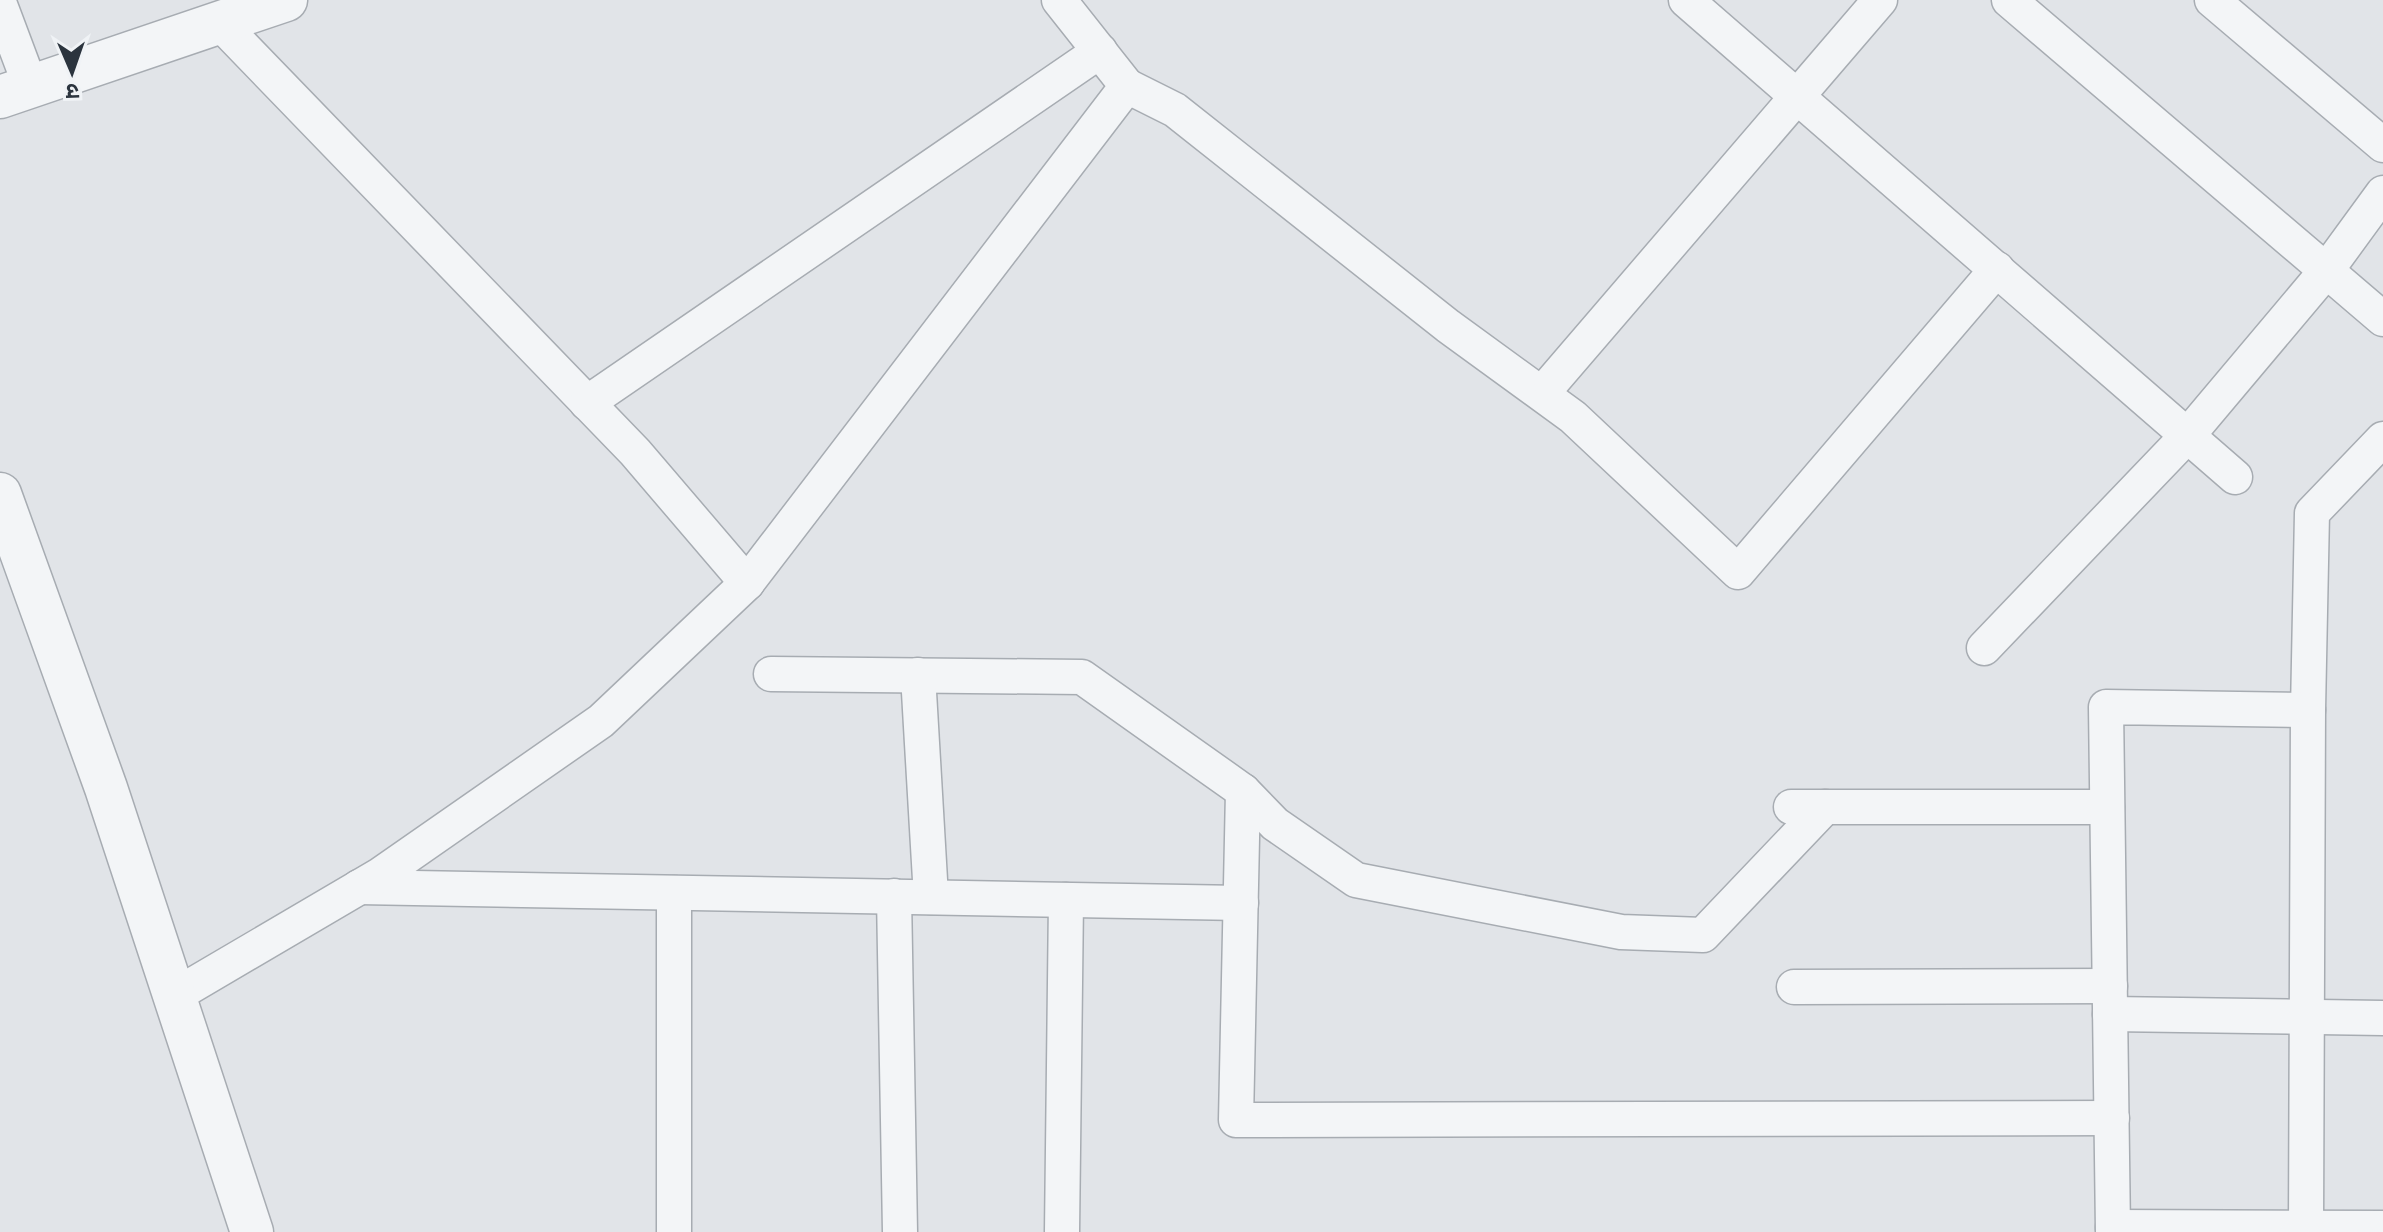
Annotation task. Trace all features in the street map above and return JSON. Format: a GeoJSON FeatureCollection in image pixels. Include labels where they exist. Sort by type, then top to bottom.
{"type":"FeatureCollection","features":[{"type":"Feature","properties":{"kind":"street"},"geometry":{"type":"LineString","coordinates":[[0,5],[15,91],[286,0]]}},
{"type":"Feature","properties":{"kind":"street"},"geometry":{"type":"LineString","coordinates":[[1059,0],[1127,86],[1175,110],[1448,326],[1573,417],[1738,572],[1997,269]]}},
{"type":"Feature","properties":{"kind":"street"},"geometry":{"type":"LineString","coordinates":[[1686,0],[2235,477]]}},
{"type":"Feature","properties":{"kind":"street"},"geometry":{"type":"LineString","coordinates":[[1551,383],[1880,0]]}},
{"type":"Feature","properties":{"kind":"street"},"geometry":{"type":"LineString","coordinates":[[2009,0],[2383,319]]}},
{"type":"Feature","properties":{"kind":"street"},"geometry":{"type":"LineString","coordinates":[[2212,0],[2383,145]]}},
{"type":"Feature","properties":{"kind":"street"},"geometry":{"type":"LineString","coordinates":[[219,22],[635,452],[747,583]]}},
{"type":"Feature","properties":{"kind":"street"},"geometry":{"type":"LineString","coordinates":[[587,403],[1100,51]]}},
{"type":"Feature","properties":{"kind":"street"},"geometry":{"type":"LineString","coordinates":[[174,996],[380,875],[601,721],[747,583],[1127,86]]}},
{"type":"Feature","properties":{"kind":"street"},"geometry":{"type":"LineString","coordinates":[[1984,648],[2188,435],[2326,271],[2383,193]]}},
{"type":"Feature","properties":{"kind":"street"},"geometry":{"type":"LineString","coordinates":[[2306,1227],[2312,513],[2383,439]]}},
{"type":"Feature","properties":{"kind":"street"},"geometry":{"type":"LineString","coordinates":[[0,494],[106,788],[252,1232]]}},
{"type":"Feature","properties":{"kind":"street"},"geometry":{"type":"LineString","coordinates":[[771,674],[1082,677],[1243,791],[1275,824],[1356,880],[1621,932],[1703,935],[1825,807]]}},
{"type":"Feature","properties":{"kind":"street"},"geometry":{"type":"LineString","coordinates":[[918,675],[931,897]]}},
{"type":"Feature","properties":{"kind":"street"},"geometry":{"type":"LineString","coordinates":[[2308,710],[2106,707],[2113,1229],[2383,1228]]}},
{"type":"Feature","properties":{"kind":"street"},"geometry":{"type":"LineString","coordinates":[[1243,791],[1236,1120],[2112,1118]]}},
{"type":"Feature","properties":{"kind":"street"},"geometry":{"type":"LineString","coordinates":[[1791,807],[2107,807]]}},
{"type":"Feature","properties":{"kind":"street"},"geometry":{"type":"LineString","coordinates":[[359,887],[1241,903]]}},
{"type":"Feature","properties":{"kind":"street"},"geometry":{"type":"LineString","coordinates":[[674,893],[674,1232]]}},
{"type":"Feature","properties":{"kind":"street"},"geometry":{"type":"LineString","coordinates":[[894,896],[900,1232]]}},
{"type":"Feature","properties":{"kind":"street"},"geometry":{"type":"LineString","coordinates":[[1062,1232],[1066,900]]}},
{"type":"Feature","properties":{"kind":"street"},"geometry":{"type":"LineString","coordinates":[[1794,987],[2110,1000],[2307,1016],[2383,1018]]}}]}
